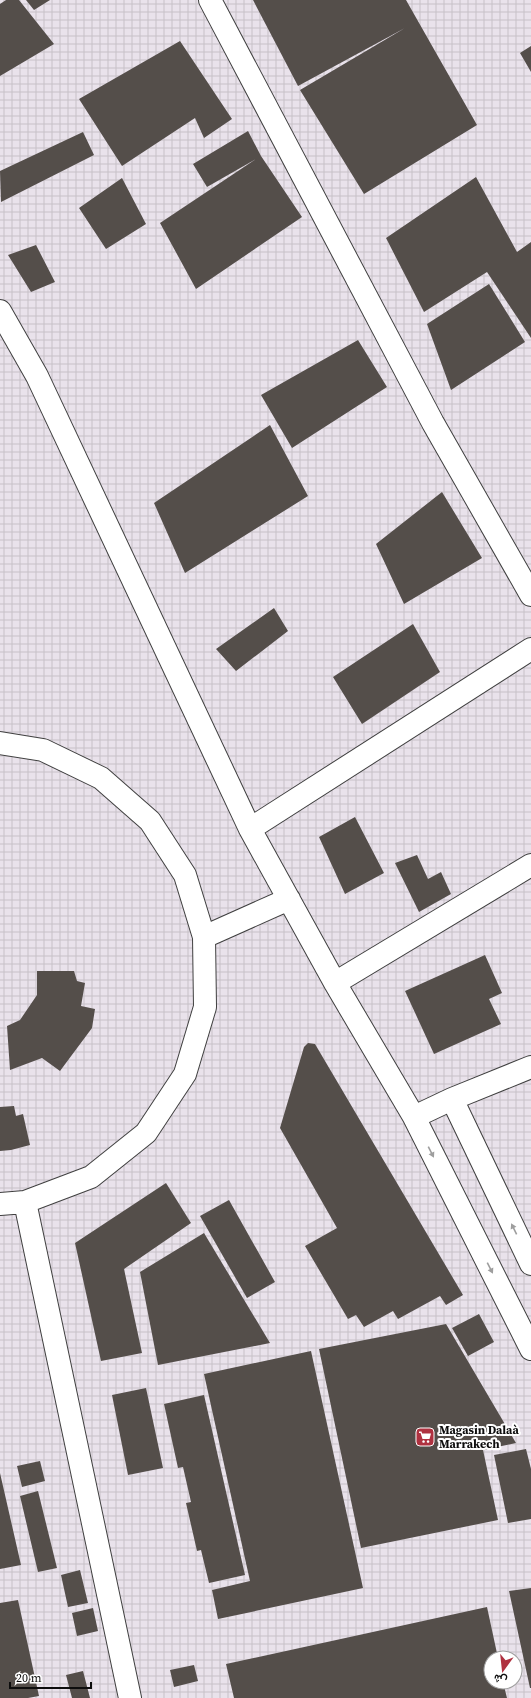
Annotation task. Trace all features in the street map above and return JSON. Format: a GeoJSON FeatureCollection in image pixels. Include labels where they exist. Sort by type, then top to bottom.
{"type":"FeatureCollection","features":[{"type":"Feature","properties":{"kind":"street"},"geometry":{"type":"LineString","coordinates":[[210,0],[433,422],[531,595]]}},
{"type":"Feature","properties":{"kind":"street"},"geometry":{"type":"LineString","coordinates":[[0,311],[37,376],[250,829],[335,984],[414,1117],[531,1350]]}},
{"type":"Feature","properties":{"kind":"street"},"geometry":{"type":"LineString","coordinates":[[250,829],[531,649]]}},
{"type":"Feature","properties":{"kind":"street"},"geometry":{"type":"LineString","coordinates":[[0,743],[42,750],[101,778],[150,820],[185,875],[204,937],[205,1007],[185,1074],[146,1132],[91,1176],[25,1202],[0,1204]]}},
{"type":"Feature","properties":{"kind":"street"},"geometry":{"type":"LineString","coordinates":[[335,984],[531,865]]}},
{"type":"Feature","properties":{"kind":"street"},"geometry":{"type":"LineString","coordinates":[[204,937],[289,899]]}},
{"type":"Feature","properties":{"kind":"street"},"geometry":{"type":"LineString","coordinates":[[414,1117],[452,1099],[531,1067]]}},
{"type":"Feature","properties":{"kind":"street"},"geometry":{"type":"LineString","coordinates":[[452,1099],[531,1264]]}},
{"type":"Feature","properties":{"kind":"street"},"geometry":{"type":"LineString","coordinates":[[25,1202],[130,1698]]}},
{"type":"Feature","properties":{"kind":"shaded area"},"geometry":{"type":"Polygon","coordinates":[[[0,0],[531,0],[531,1698],[0,1698],[0,0]]]}},
{"type":"Feature","properties":{"kind":"building"},"geometry":{"type":"Polygon","coordinates":[[[6,0],[19,0],[54,44],[0,76],[0,4],[6,0]]]}},
{"type":"Feature","properties":{"kind":"building"},"geometry":{"type":"Polygon","coordinates":[[[26,0],[50,0],[34,10],[26,0]]]}},
{"type":"Feature","properties":{"kind":"building"},"geometry":{"type":"Polygon","coordinates":[[[253,0],[406,0],[477,125],[364,194],[300,90],[405,28],[298,86],[253,0]]]}},
{"type":"Feature","properties":{"kind":"building"},"geometry":{"type":"Polygon","coordinates":[[[180,41],[232,119],[204,138],[195,118],[122,166],[79,99],[180,41]]]}},
{"type":"Feature","properties":{"kind":"building"},"geometry":{"type":"Polygon","coordinates":[[[531,46],[531,72],[520,53],[531,46]]]}},
{"type":"Feature","properties":{"kind":"building"},"geometry":{"type":"Polygon","coordinates":[[[248,131],[261,156],[302,217],[196,289],[160,223],[256,159],[207,187],[193,164],[248,131]]]}},
{"type":"Feature","properties":{"kind":"building"},"geometry":{"type":"Polygon","coordinates":[[[83,132],[94,155],[1,202],[0,171],[83,132]]]}},
{"type":"Feature","properties":{"kind":"building"},"geometry":{"type":"Polygon","coordinates":[[[476,177],[517,252],[531,242],[531,338],[487,272],[424,312],[386,238],[476,177]]]}},
{"type":"Feature","properties":{"kind":"building"},"geometry":{"type":"Polygon","coordinates":[[[122,178],[146,224],[106,249],[79,208],[122,178]]]}},
{"type":"Feature","properties":{"kind":"building"},"geometry":{"type":"Polygon","coordinates":[[[36,245],[55,282],[31,292],[8,255],[36,245]]]}},
{"type":"Feature","properties":{"kind":"building"},"geometry":{"type":"Polygon","coordinates":[[[489,284],[525,342],[451,390],[427,324],[489,284]]]}},
{"type":"Feature","properties":{"kind":"building"},"geometry":{"type":"Polygon","coordinates":[[[358,340],[387,387],[292,448],[261,395],[358,340]]]}},
{"type":"Feature","properties":{"kind":"building"},"geometry":{"type":"Polygon","coordinates":[[[270,425],[308,496],[185,573],[154,503],[270,425]]]}},
{"type":"Feature","properties":{"kind":"building"},"geometry":{"type":"Polygon","coordinates":[[[442,492],[482,558],[404,604],[376,544],[442,492]]]}},
{"type":"Feature","properties":{"kind":"building"},"geometry":{"type":"Polygon","coordinates":[[[274,608],[288,631],[236,671],[216,649],[274,608]]]}},
{"type":"Feature","properties":{"kind":"building"},"geometry":{"type":"Polygon","coordinates":[[[413,624],[440,672],[362,724],[333,677],[413,624]]]}},
{"type":"Feature","properties":{"kind":"building"},"geometry":{"type":"Polygon","coordinates":[[[355,817],[384,873],[345,894],[319,837],[355,817]]]}},
{"type":"Feature","properties":{"kind":"building"},"geometry":{"type":"Polygon","coordinates":[[[417,855],[428,879],[441,872],[451,894],[419,912],[395,863],[417,855]]]}},
{"type":"Feature","properties":{"kind":"building"},"geometry":{"type":"Polygon","coordinates":[[[485,955],[502,993],[489,999],[501,1024],[434,1054],[405,991],[485,955]]]}},
{"type":"Feature","properties":{"kind":"building"},"geometry":{"type":"Polygon","coordinates":[[[37,971],[74,971],[77,981],[85,983],[81,1006],[95,1009],[92,1028],[60,1071],[42,1058],[10,1070],[7,1026],[20,1020],[37,995],[37,971]]]}},
{"type":"Feature","properties":{"kind":"building"},"geometry":{"type":"Polygon","coordinates":[[[308,1043],[315,1044],[463,1295],[446,1305],[440,1296],[398,1319],[393,1311],[364,1327],[356,1315],[348,1319],[305,1246],[337,1228],[280,1128],[304,1047],[308,1043]]]}},
{"type":"Feature","properties":{"kind":"building"},"geometry":{"type":"Polygon","coordinates":[[[14,1106],[16,1116],[23,1114],[30,1145],[0,1151],[0,1107],[14,1106]]]}},
{"type":"Feature","properties":{"kind":"building"},"geometry":{"type":"Polygon","coordinates":[[[166,1183],[191,1223],[124,1269],[142,1353],[101,1361],[75,1243],[166,1183]]]}},
{"type":"Feature","properties":{"kind":"building"},"geometry":{"type":"Polygon","coordinates":[[[229,1200],[275,1282],[247,1298],[200,1216],[229,1200]]]}},
{"type":"Feature","properties":{"kind":"building"},"geometry":{"type":"Polygon","coordinates":[[[204,1233],[270,1343],[158,1365],[140,1272],[204,1233]]]}},
{"type":"Feature","properties":{"kind":"building"},"geometry":{"type":"Polygon","coordinates":[[[479,1314],[494,1342],[468,1356],[452,1328],[479,1314]]]}},
{"type":"Feature","properties":{"kind":"building","name":"Magasin Dalaà Marrakech"},"geometry":{"type":"Polygon","coordinates":[[[446,1324],[516,1443],[483,1450],[498,1520],[361,1548],[319,1349],[446,1324]]]}},
{"type":"Feature","properties":{"kind":"building"},"geometry":{"type":"Polygon","coordinates":[[[311,1351],[363,1588],[218,1619],[212,1590],[250,1581],[204,1374],[311,1351]]]}},
{"type":"Feature","properties":{"kind":"building"},"geometry":{"type":"Polygon","coordinates":[[[146,1388],[163,1468],[128,1475],[112,1395],[146,1388]]]}},
{"type":"Feature","properties":{"kind":"building"},"geometry":{"type":"Polygon","coordinates":[[[204,1395],[245,1575],[209,1583],[201,1550],[197,1551],[186,1503],[191,1502],[183,1467],[178,1468],[164,1404],[204,1395]]]}},
{"type":"Feature","properties":{"kind":"building"},"geometry":{"type":"Polygon","coordinates":[[[526,1449],[531,1469],[531,1519],[508,1523],[494,1455],[526,1449]]]}},
{"type":"Feature","properties":{"kind":"building"},"geometry":{"type":"Polygon","coordinates":[[[40,1461],[45,1481],[22,1487],[17,1466],[40,1461]]]}},
{"type":"Feature","properties":{"kind":"building"},"geometry":{"type":"Polygon","coordinates":[[[0,1473],[21,1565],[0,1569],[0,1473]]]}},
{"type":"Feature","properties":{"kind":"building"},"geometry":{"type":"Polygon","coordinates":[[[38,1491],[57,1568],[38,1572],[20,1496],[38,1491]]]}},
{"type":"Feature","properties":{"kind":"building"},"geometry":{"type":"Polygon","coordinates":[[[80,1570],[88,1603],[68,1607],[61,1575],[80,1570]]]}},
{"type":"Feature","properties":{"kind":"building"},"geometry":{"type":"Polygon","coordinates":[[[531,1588],[531,1688],[530,1688],[509,1591],[531,1588]]]}},
{"type":"Feature","properties":{"kind":"building"},"geometry":{"type":"Polygon","coordinates":[[[18,1600],[39,1696],[28,1698],[0,1698],[0,1603],[18,1600]]]}},
{"type":"Feature","properties":{"kind":"building"},"geometry":{"type":"Polygon","coordinates":[[[487,1607],[496,1650],[483,1650],[483,1690],[505,1690],[507,1698],[234,1698],[226,1664],[487,1607]]]}},
{"type":"Feature","properties":{"kind":"building"},"geometry":{"type":"Polygon","coordinates":[[[93,1608],[98,1631],[77,1636],[72,1613],[93,1608]]]}},
{"type":"Feature","properties":{"kind":"building"},"geometry":{"type":"Polygon","coordinates":[[[194,1665],[198,1681],[174,1687],[170,1670],[194,1665]]]}},
{"type":"Feature","properties":{"kind":"building"},"geometry":{"type":"Polygon","coordinates":[[[83,1671],[90,1698],[72,1698],[66,1675],[83,1671]]]}},
{"type":"Feature","properties":{"kind":"place","name":"Magasin Dalaà Marrakech"},"geometry":{"type":"Point","coordinates":[425,1437]}}]}
